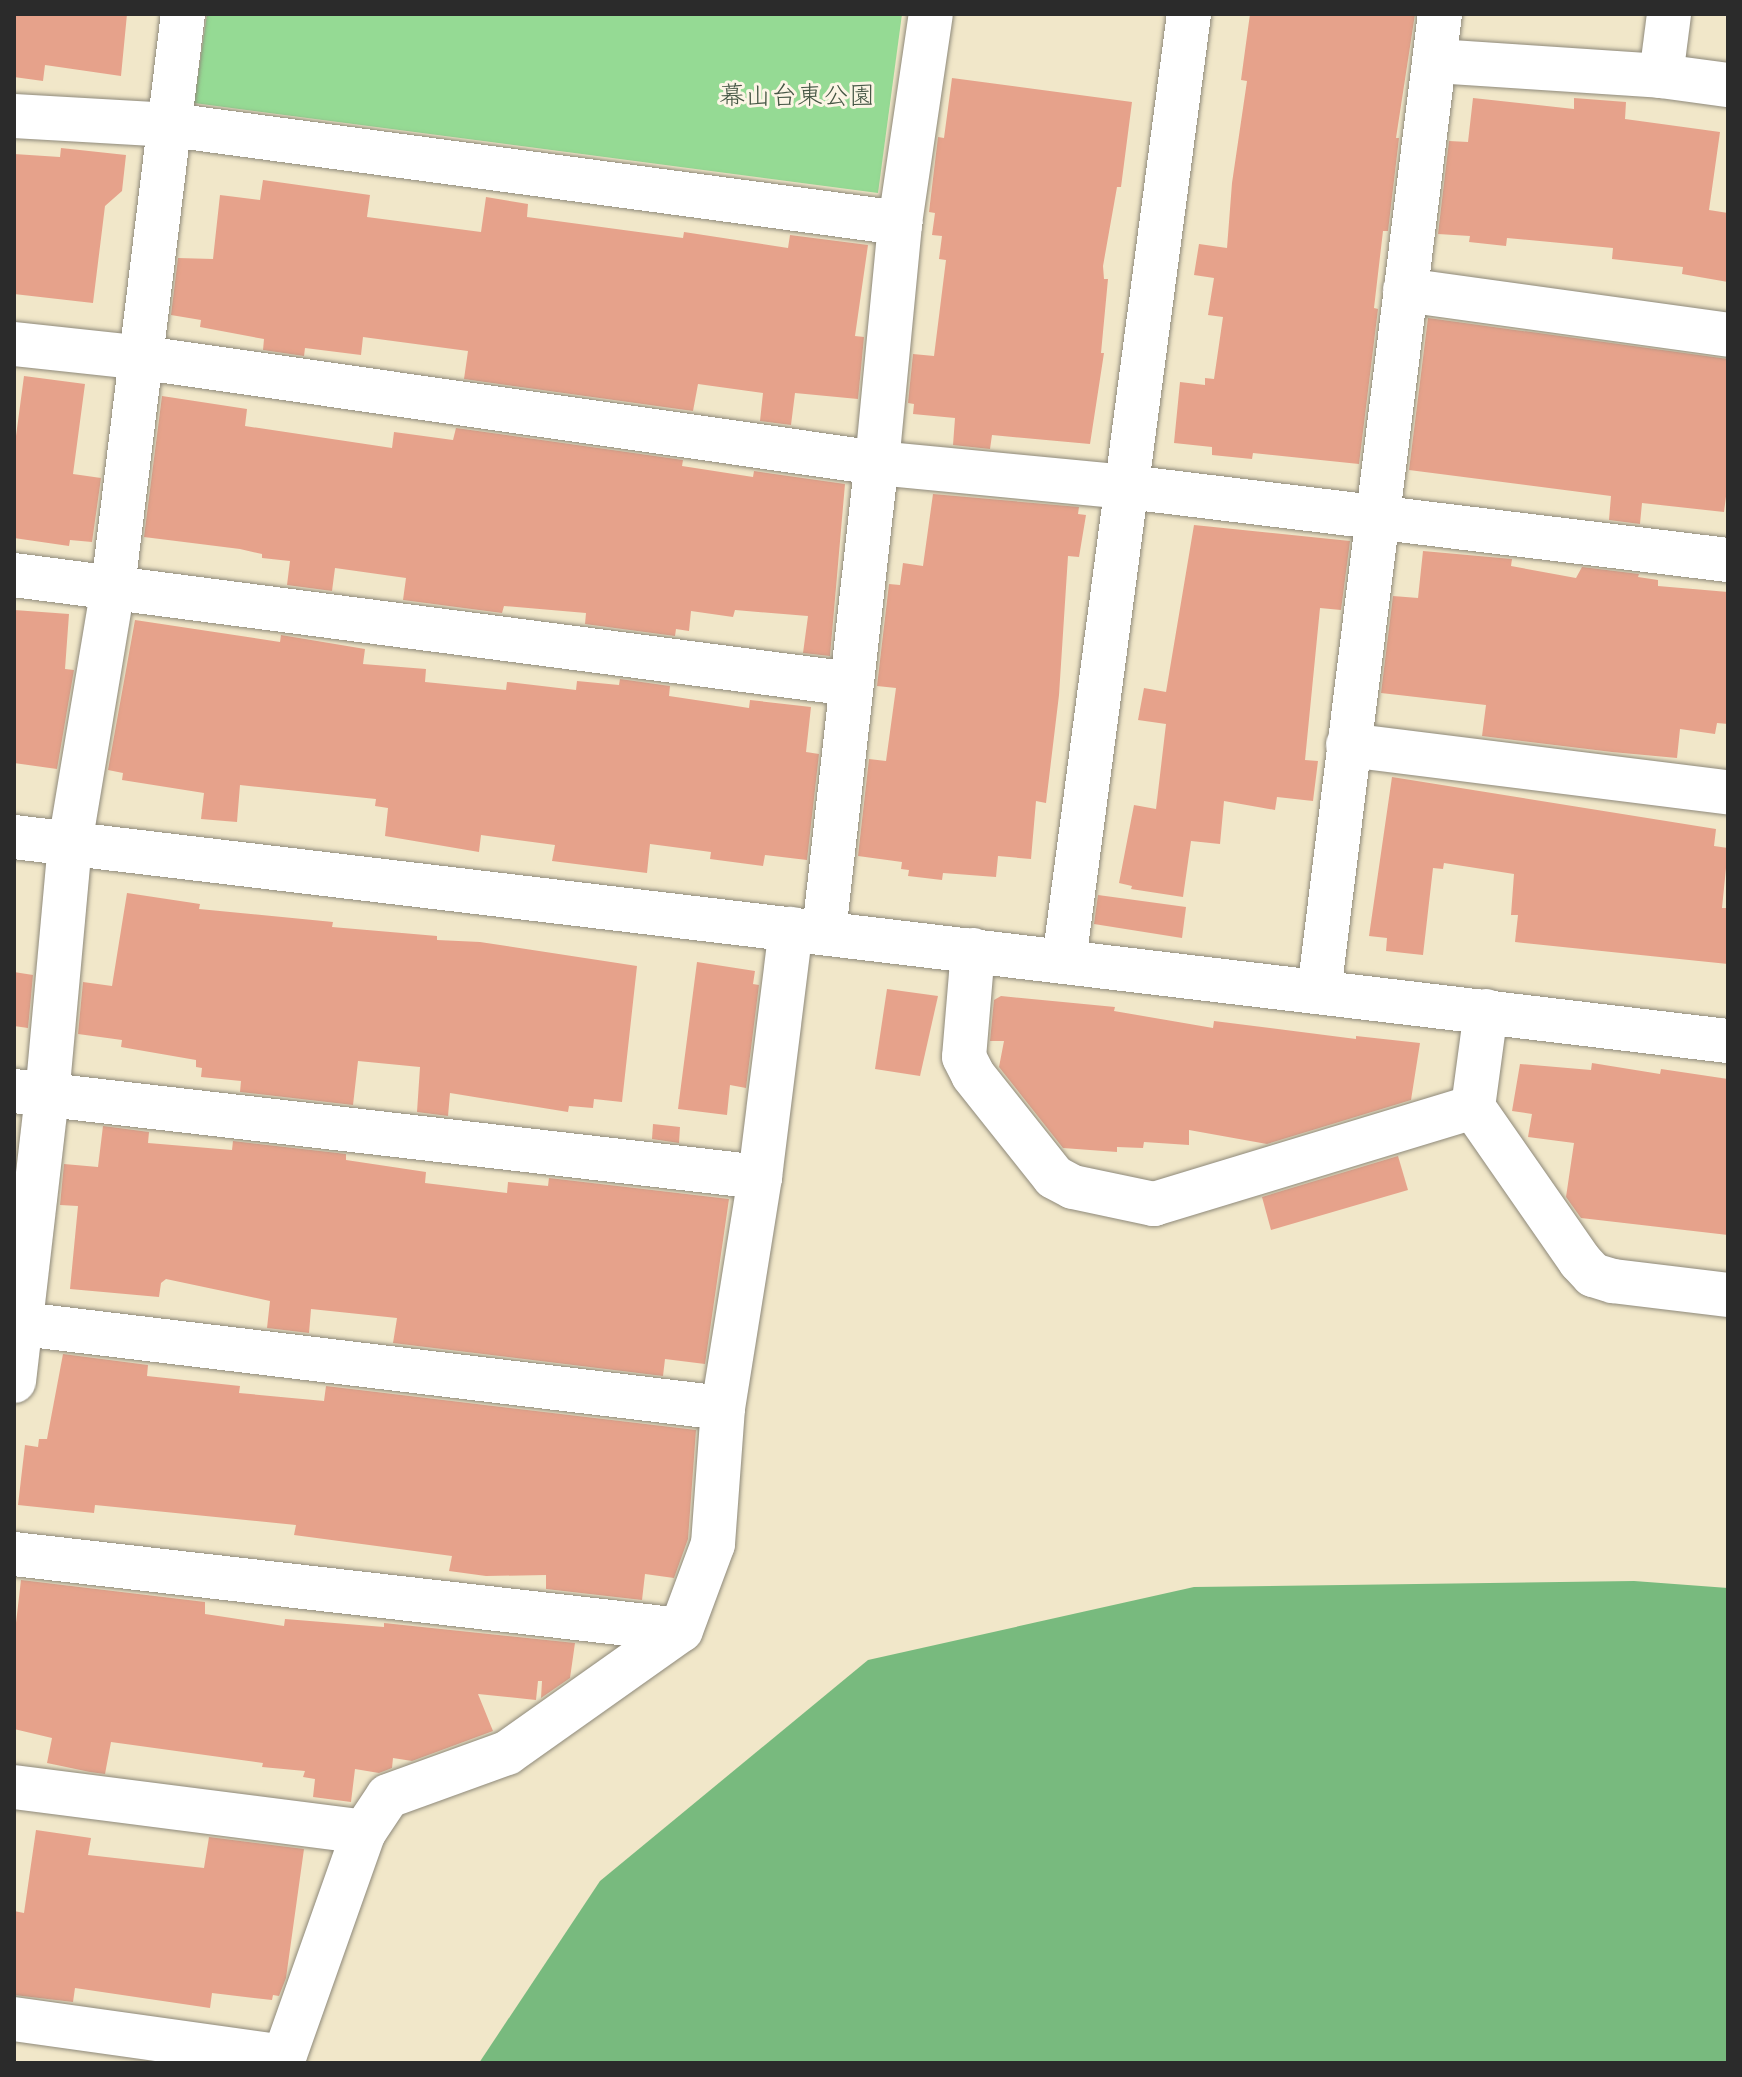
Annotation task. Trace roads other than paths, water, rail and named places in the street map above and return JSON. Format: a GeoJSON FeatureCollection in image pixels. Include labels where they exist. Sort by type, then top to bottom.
{"type":"FeatureCollection","features":[{"type":"Feature","properties":{"kind":"street"},"geometry":{"type":"LineString","coordinates":[[14,1381],[30,1093],[113,587],[144,358],[183,14]]}},
{"type":"Feature","properties":{"kind":"street"},"geometry":{"type":"LineString","coordinates":[[14,2019],[283,2060],[364,1832],[388,1796],[507,1753],[681,1630],[713,1544],[723,1408],[760,1177],[851,684],[877,463],[900,223],[931,14]]}},
{"type":"Feature","properties":{"kind":"street"},"geometry":{"type":"LineString","coordinates":[[1064,961],[1189,14]]}},
{"type":"Feature","properties":{"kind":"street"},"geometry":{"type":"LineString","coordinates":[[1319,992],[1440,14]]}},
{"type":"Feature","properties":{"kind":"street"},"geometry":{"type":"LineString","coordinates":[[1661,76],[1669,14]]}},
{"type":"Feature","properties":{"kind":"street"},"geometry":{"type":"LineString","coordinates":[[1436,61],[1661,76],[1728,85]]}},
{"type":"Feature","properties":{"kind":"street"},"geometry":{"type":"LineString","coordinates":[[14,116],[171,125],[900,223]]}},
{"type":"Feature","properties":{"kind":"street"},"geometry":{"type":"LineString","coordinates":[[1405,290],[1728,335]]}},
{"type":"Feature","properties":{"kind":"street"},"geometry":{"type":"LineString","coordinates":[[14,344],[144,358],[877,463],[1128,487],[1728,560]]}},
{"type":"Feature","properties":{"kind":"street"},"geometry":{"type":"LineString","coordinates":[[14,575],[851,684]]}},
{"type":"Feature","properties":{"kind":"street"},"geometry":{"type":"LineString","coordinates":[[1348,745],[1728,792]]}},
{"type":"Feature","properties":{"kind":"street"},"geometry":{"type":"LineString","coordinates":[[14,837],[1728,1041]]}},
{"type":"Feature","properties":{"kind":"street"},"geometry":{"type":"LineString","coordinates":[[973,950],[964,1057],[973,1075],[1054,1177],[1073,1187],[1154,1204],[1473,1107]]}},
{"type":"Feature","properties":{"kind":"street"},"geometry":{"type":"LineString","coordinates":[[1486,1011],[1473,1107],[1593,1275],[1728,1295]]}},
{"type":"Feature","properties":{"kind":"street"},"geometry":{"type":"LineString","coordinates":[[30,1093],[760,1177]]}},
{"type":"Feature","properties":{"kind":"street"},"geometry":{"type":"LineString","coordinates":[[18,1323],[723,1408]]}},
{"type":"Feature","properties":{"kind":"street"},"geometry":{"type":"LineString","coordinates":[[14,1554],[681,1630]]}},
{"type":"Feature","properties":{"kind":"street"},"geometry":{"type":"LineString","coordinates":[[14,1787],[364,1832]]}},
{"type":"Feature","properties":{"kind":"park label","name":"幕山台東公園"},"geometry":{"type":"Point","coordinates":[797,98]}}]}
